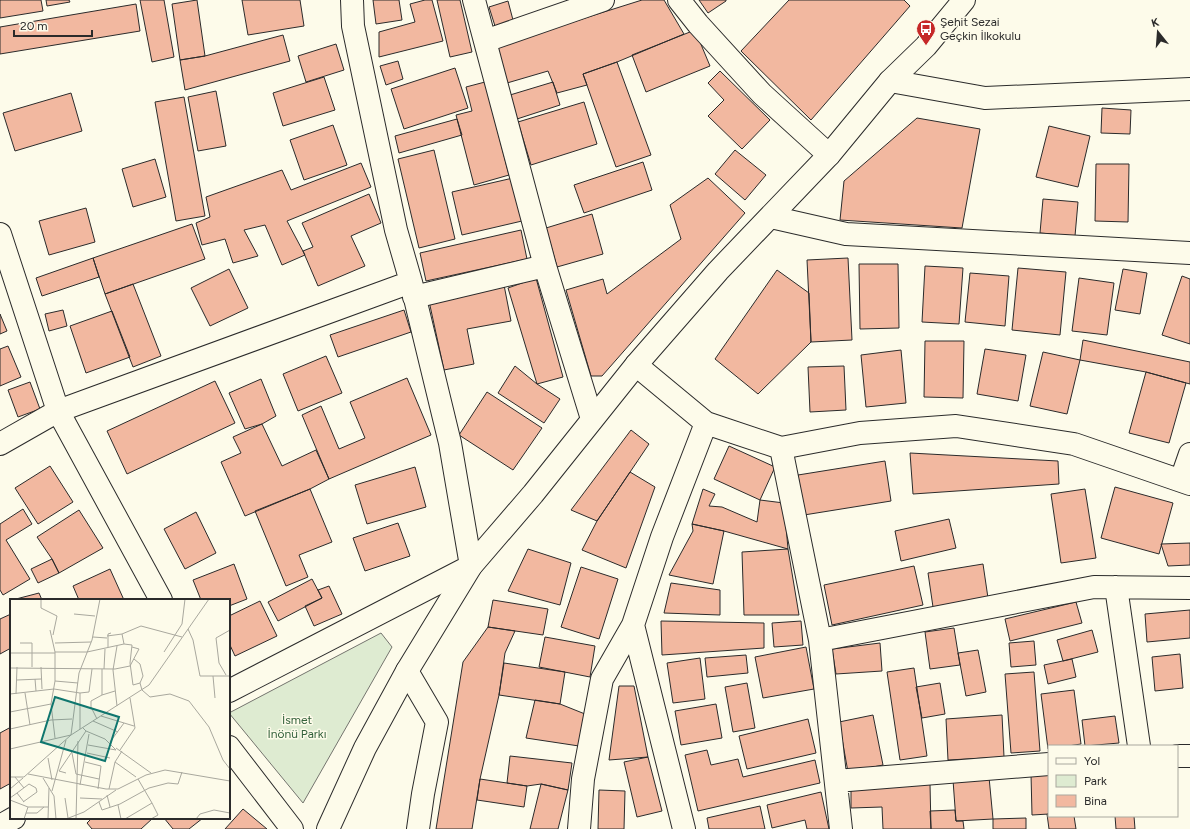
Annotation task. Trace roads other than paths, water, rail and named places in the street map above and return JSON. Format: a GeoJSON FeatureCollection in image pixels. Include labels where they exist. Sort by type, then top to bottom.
{"type":"FeatureCollection","features":[{"type":"Feature","properties":{"kind":"street"},"geometry":{"type":"LineString","coordinates":[[352,0],[354,26],[393,215],[450,443],[470,566]]}},
{"type":"Feature","properties":{"kind":"street"},"geometry":{"type":"LineString","coordinates":[[474,0],[545,266],[592,419]]}},
{"type":"Feature","properties":{"kind":"street"},"geometry":{"type":"LineString","coordinates":[[485,41],[603,0]]}},
{"type":"Feature","properties":{"kind":"street"},"geometry":{"type":"LineString","coordinates":[[679,0],[698,24],[762,94],[829,155]]}},
{"type":"Feature","properties":{"kind":"street"},"geometry":{"type":"LineString","coordinates":[[328,829],[365,748],[407,671],[470,566],[533,494],[636,365],[718,271],[829,155],[890,81],[926,46],[964,0]]}},
{"type":"Feature","properties":{"kind":"street"},"geometry":{"type":"LineString","coordinates":[[890,81],[985,98],[1190,89]]}},
{"type":"Feature","properties":{"kind":"street"},"geometry":{"type":"LineString","coordinates":[[771,216],[846,234],[1190,253]]}},
{"type":"Feature","properties":{"kind":"street"},"geometry":{"type":"LineString","coordinates":[[0,234],[58,411],[160,599]]}},
{"type":"Feature","properties":{"kind":"street"},"geometry":{"type":"LineString","coordinates":[[0,444],[58,411],[412,290],[545,266]]}},
{"type":"Feature","properties":{"kind":"street"},"geometry":{"type":"LineString","coordinates":[[636,365],[706,422],[781,448],[860,433],[956,426],[1074,444],[1185,482],[1190,454]]}},
{"type":"Feature","properties":{"kind":"street"},"geometry":{"type":"LineString","coordinates":[[579,829],[582,778],[602,678],[633,625],[662,537],[706,422]]}},
{"type":"Feature","properties":{"kind":"street"},"geometry":{"type":"LineString","coordinates":[[781,448],[820,640],[841,829]]}},
{"type":"Feature","properties":{"kind":"street"},"geometry":{"type":"LineString","coordinates":[[230,690],[470,566]]}},
{"type":"Feature","properties":{"kind":"street"},"geometry":{"type":"LineString","coordinates":[[820,640],[1094,587],[1190,588]]}},
{"type":"Feature","properties":{"kind":"street"},"geometry":{"type":"LineString","coordinates":[[1116,587],[1139,745]]}},
{"type":"Feature","properties":{"kind":"street"},"geometry":{"type":"LineString","coordinates":[[633,625],[684,829]]}},
{"type":"Feature","properties":{"kind":"street"},"geometry":{"type":"LineString","coordinates":[[407,671],[437,722],[422,794],[418,829]]}},
{"type":"Feature","properties":{"kind":"street"},"geometry":{"type":"LineString","coordinates":[[230,748],[292,829]]}},
{"type":"Feature","properties":{"kind":"street"},"geometry":{"type":"LineString","coordinates":[[1178,756],[1190,756]]}},
{"type":"Feature","properties":{"kind":"street"},"geometry":{"type":"LineString","coordinates":[[836,782],[1048,764]]}},
{"type":"Feature","properties":{"kind":"street"},"geometry":{"type":"LineString","coordinates":[[0,826],[12,819]]}},
{"type":"Feature","properties":{"kind":"place","name":"Şehit Sezai Geçkin İlkokulu"},"geometry":{"type":"Point","coordinates":[926,46]}},
{"type":"Feature","properties":{"kind":"park label","name":"İsmet İnönü Parkı"},"geometry":{"type":"Point","coordinates":[297,727]}}]}
